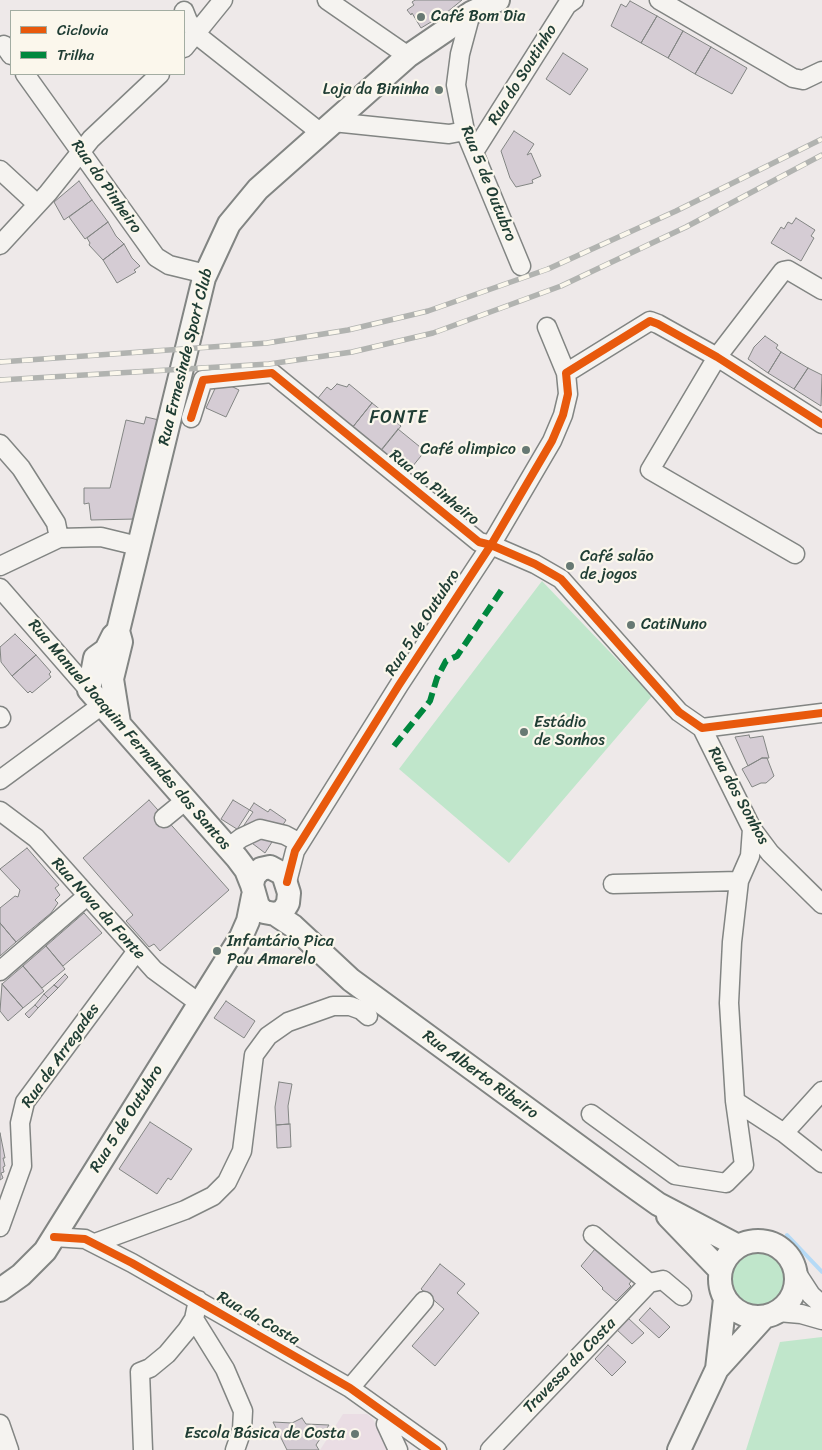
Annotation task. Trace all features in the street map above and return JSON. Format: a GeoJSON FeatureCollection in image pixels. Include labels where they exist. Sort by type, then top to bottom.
{"type":"FeatureCollection","features":[{"type":"Feature","properties":{"kind":"main road"},"geometry":{"type":"LineString","coordinates":[[471,13],[498,0]]}},
{"type":"Feature","properties":{"kind":"main road","name":"Rua Ermesinde Sport Club"},"geometry":{"type":"LineString","coordinates":[[119,723],[112,679],[120,642],[118,631],[206,274],[229,224],[258,189],[408,56],[471,13]]}},
{"type":"Feature","properties":{"kind":"main road","name":"Rua Ermesinde Sport Club"},"geometry":{"type":"LineString","coordinates":[[95,658],[106,650],[113,636],[118,631]]}},
{"type":"Feature","properties":{"kind":"main road"},"geometry":{"type":"LineString","coordinates":[[95,658],[96,697]]}},
{"type":"Feature","properties":{"kind":"main road"},"geometry":{"type":"LineString","coordinates":[[96,697],[112,679]]}},
{"type":"Feature","properties":{"kind":"main road","name":"Rua Manuel Joaquim Fernandes dos Santos"},"geometry":{"type":"LineString","coordinates":[[96,697],[246,870],[259,879]]}},
{"type":"Feature","properties":{"kind":"main road"},"geometry":{"type":"LineString","coordinates":[[283,874],[288,887],[288,903],[283,910],[272,914],[258,906],[259,879],[283,874]]}},
{"type":"Feature","properties":{"kind":"main road","name":"Rua 5 de Outubro"},"geometry":{"type":"LineString","coordinates":[[0,1290],[33,1264],[66,1218],[241,937],[248,921],[259,879]]}},
{"type":"Feature","properties":{"kind":"main road","name":"Rua Alberto Ribeiro"},"geometry":{"type":"LineString","coordinates":[[288,887],[294,914],[308,940]]}},
{"type":"Feature","properties":{"kind":"main road","name":"Rua 5 de Outubro"},"geometry":{"type":"LineString","coordinates":[[241,937],[258,920],[272,914]]}},
{"type":"Feature","properties":{"kind":"main road","name":"Rua Alberto Ribeiro"},"geometry":{"type":"LineString","coordinates":[[272,914],[308,940],[351,980],[476,1074],[658,1204],[738,1246]]}},
{"type":"Feature","properties":{"kind":"main road","name":"Rua Alberto Ribeiro"},"geometry":{"type":"LineString","coordinates":[[658,1204],[720,1270]]}},
{"type":"Feature","properties":{"kind":"main road"},"geometry":{"type":"LineString","coordinates":[[717,1369],[771,1314],[793,1295],[796,1272],[792,1261],[785,1251],[774,1244],[756,1241],[738,1246],[724,1260],[720,1270],[721,1290],[725,1299],[742,1314],[771,1314]]}},
{"type":"Feature","properties":{"kind":"main road"},"geometry":{"type":"LineString","coordinates":[[680,1450],[717,1369],[725,1299]]}},
{"type":"Feature","properties":{"kind":"street"},"geometry":{"type":"LineString","coordinates":[[185,47],[223,0]]}},
{"type":"Feature","properties":{"kind":"street"},"geometry":{"type":"LineString","coordinates":[[326,0],[408,56]]}},
{"type":"Feature","properties":{"kind":"street","name":"Rua do Soutinho"},"geometry":{"type":"LineString","coordinates":[[474,152],[567,5],[574,0]]}},
{"type":"Feature","properties":{"kind":"street"},"geometry":{"type":"LineString","coordinates":[[659,0],[793,78],[803,80],[822,71]]}},
{"type":"Feature","properties":{"kind":"street"},"geometry":{"type":"LineString","coordinates":[[185,13],[197,34],[327,127],[449,134],[465,131]]}},
{"type":"Feature","properties":{"kind":"street","name":"Rua 5 de Outubro"},"geometry":{"type":"LineString","coordinates":[[471,13],[460,54],[456,85],[465,131],[521,266]]}},
{"type":"Feature","properties":{"kind":"street","name":"Rua do Pinheiro"},"geometry":{"type":"LineString","coordinates":[[26,75],[156,258],[169,265],[206,274]]}},
{"type":"Feature","properties":{"kind":"street"},"geometry":{"type":"LineString","coordinates":[[0,245],[37,204],[80,151],[159,75]]}},
{"type":"Feature","properties":{"kind":"street"},"geometry":{"type":"LineString","coordinates":[[0,170],[37,204]]}},
{"type":"Feature","properties":{"kind":"street"},"geometry":{"type":"LineString","coordinates":[[794,554],[650,470],[717,357],[782,271],[788,270],[822,290]]}},
{"type":"Feature","properties":{"kind":"street"},"geometry":{"type":"LineString","coordinates":[[566,373],[650,321],[717,357],[822,424]]}},
{"type":"Feature","properties":{"kind":"street","name":"Rua 5 de Outubro"},"geometry":{"type":"LineString","coordinates":[[259,879],[283,862],[297,847],[398,685],[491,545],[552,441],[563,415],[568,394],[566,373],[547,327]]}},
{"type":"Feature","properties":{"kind":"street","name":"Rua do Pinheiro"},"geometry":{"type":"LineString","coordinates":[[191,418],[203,380],[272,374],[479,542],[491,545],[535,564],[561,579],[679,712],[702,728]]}},
{"type":"Feature","properties":{"kind":"street"},"geometry":{"type":"LineString","coordinates":[[0,444],[21,468],[56,523],[59,538]]}},
{"type":"Feature","properties":{"kind":"street"},"geometry":{"type":"LineString","coordinates":[[0,566],[59,538],[100,537],[138,546]]}},
{"type":"Feature","properties":{"kind":"street","name":"Rua Manuel Joaquim Fernandes dos Santos"},"geometry":{"type":"LineString","coordinates":[[0,588],[96,697]]}},
{"type":"Feature","properties":{"kind":"street"},"geometry":{"type":"LineString","coordinates":[[59,655],[80,660],[95,658]]}},
{"type":"Feature","properties":{"kind":"street"},"geometry":{"type":"LineString","coordinates":[[0,780],[96,697]]}},
{"type":"Feature","properties":{"kind":"street"},"geometry":{"type":"LineString","coordinates":[[702,728],[822,713]]}},
{"type":"Feature","properties":{"kind":"street","name":"Rua dos Sonhos"},"geometry":{"type":"LineString","coordinates":[[702,728],[752,829],[770,853],[822,903]]}},
{"type":"Feature","properties":{"kind":"street"},"geometry":{"type":"LineString","coordinates":[[164,818],[186,800]]}},
{"type":"Feature","properties":{"kind":"street","name":"Rua Nova da Fonte"},"geometry":{"type":"LineString","coordinates":[[0,812],[36,838],[154,970],[200,1003]]}},
{"type":"Feature","properties":{"kind":"street"},"geometry":{"type":"LineString","coordinates":[[232,853],[241,838],[260,829],[285,835],[297,847]]}},
{"type":"Feature","properties":{"kind":"street"},"geometry":{"type":"LineString","coordinates":[[591,1114],[675,1175],[726,1183],[744,1165],[735,1102],[729,1003],[732,942],[739,881],[750,856],[752,829]]}},
{"type":"Feature","properties":{"kind":"street","name":"Rua 5 de Outubro"},"geometry":{"type":"LineString","coordinates":[[288,887],[297,847]]}},
{"type":"Feature","properties":{"kind":"street"},"geometry":{"type":"LineString","coordinates":[[613,884],[739,881]]}},
{"type":"Feature","properties":{"kind":"street"},"geometry":{"type":"LineString","coordinates":[[0,971],[87,896]]}},
{"type":"Feature","properties":{"kind":"street","name":"Rua de Arregades"},"geometry":{"type":"LineString","coordinates":[[0,1227],[22,1166],[20,1123],[24,1102],[136,952]]}},
{"type":"Feature","properties":{"kind":"street"},"geometry":{"type":"LineString","coordinates":[[90,1241],[185,1210],[213,1196],[227,1182],[242,1151],[254,1055],[268,1036],[288,1022],[333,1006],[350,1006],[361,1010],[368,1016]]}},
{"type":"Feature","properties":{"kind":"street"},"geometry":{"type":"LineString","coordinates":[[784,1133],[822,1092]]}},
{"type":"Feature","properties":{"kind":"street"},"geometry":{"type":"LineString","coordinates":[[735,1102],[784,1133],[822,1163]]}},
{"type":"Feature","properties":{"kind":"street","name":"Rua da Costa"},"geometry":{"type":"LineString","coordinates":[[66,1218],[90,1241],[198,1300],[350,1388],[436,1450]]}},
{"type":"Feature","properties":{"kind":"street"},"geometry":{"type":"LineString","coordinates":[[593,1235],[649,1283],[663,1280],[682,1296]]}},
{"type":"Feature","properties":{"kind":"street","name":"Rua da Costa"},"geometry":{"type":"LineString","coordinates":[[54,1237],[90,1241]]}},
{"type":"Feature","properties":{"kind":"street"},"geometry":{"type":"LineString","coordinates":[[796,1272],[811,1295],[822,1304]]}},
{"type":"Feature","properties":{"kind":"street","name":"Travessa da Costa"},"geometry":{"type":"LineString","coordinates":[[490,1450],[649,1283]]}},
{"type":"Feature","properties":{"kind":"street"},"geometry":{"type":"LineString","coordinates":[[143,1450],[140,1372],[150,1368],[168,1354],[194,1318],[198,1300]]}},
{"type":"Feature","properties":{"kind":"street"},"geometry":{"type":"LineString","coordinates":[[350,1388],[424,1301]]}},
{"type":"Feature","properties":{"kind":"street"},"geometry":{"type":"LineString","coordinates":[[771,1314],[802,1314],[822,1320]]}},
{"type":"Feature","properties":{"kind":"street"},"geometry":{"type":"LineString","coordinates":[[194,1318],[225,1369],[243,1411],[242,1430],[235,1450]]}},
{"type":"Feature","properties":{"kind":"street"},"geometry":{"type":"LineString","coordinates":[[391,1417],[386,1424],[398,1450]]}},
{"type":"Feature","properties":{"kind":"street"},"geometry":{"type":"LineString","coordinates":[[0,1424],[9,1450]]}},
{"type":"Feature","properties":{"kind":"shaded area","name":"Escola Básica de Costa"},"geometry":{"type":"Polygon","coordinates":[[[343,1414],[367,1414],[373,1419],[387,1450],[320,1450],[343,1414]]]}},
{"type":"Feature","properties":{"kind":"green space","name":"Estádio de Sonhos"},"geometry":{"type":"Polygon","coordinates":[[[542,581],[652,696],[509,863],[399,769],[542,581]]]}},
{"type":"Feature","properties":{"kind":"green space"},"geometry":{"type":"Polygon","coordinates":[[[753,1251],[763,1251],[778,1259],[784,1268],[786,1279],[784,1290],[778,1299],[763,1307],[753,1307],[742,1302],[735,1295],[730,1284],[730,1274],[735,1263],[742,1256],[753,1251]]]}},
{"type":"Feature","properties":{"kind":"green space"},"geometry":{"type":"Polygon","coordinates":[[[822,1337],[822,1450],[746,1450],[780,1342],[822,1337]]]}},
{"type":"Feature","properties":{"kind":"building"},"geometry":{"type":"Polygon","coordinates":[[[415,0],[462,0],[446,13],[421,28],[412,13],[411,15],[407,10],[414,5],[412,2],[415,0]]]}},
{"type":"Feature","properties":{"kind":"building"},"geometry":{"type":"Polygon","coordinates":[[[630,1],[657,16],[641,43],[611,26],[621,4],[626,7],[630,1]]]}},
{"type":"Feature","properties":{"kind":"building"},"geometry":{"type":"Polygon","coordinates":[[[657,16],[683,31],[668,58],[641,43],[657,16]]]}},
{"type":"Feature","properties":{"kind":"building"},"geometry":{"type":"Polygon","coordinates":[[[683,31],[711,47],[695,74],[668,58],[683,31]]]}},
{"type":"Feature","properties":{"kind":"building"},"geometry":{"type":"Polygon","coordinates":[[[711,47],[747,68],[732,94],[695,74],[711,47]]]}},
{"type":"Feature","properties":{"kind":"building"},"geometry":{"type":"Polygon","coordinates":[[[563,53],[588,69],[570,95],[546,79],[563,53]]]}},
{"type":"Feature","properties":{"kind":"building"},"geometry":{"type":"Polygon","coordinates":[[[514,131],[534,144],[527,155],[531,153],[541,176],[532,180],[533,183],[516,187],[510,178],[501,151],[514,131]]]}},
{"type":"Feature","properties":{"kind":"building"},"geometry":{"type":"Polygon","coordinates":[[[79,181],[92,200],[64,220],[54,202],[79,181]]]}},
{"type":"Feature","properties":{"kind":"building"},"geometry":{"type":"Polygon","coordinates":[[[92,200],[108,222],[85,239],[69,217],[92,200]]]}},
{"type":"Feature","properties":{"kind":"building"},"geometry":{"type":"Polygon","coordinates":[[[796,218],[815,230],[811,236],[814,238],[801,261],[771,243],[781,227],[784,229],[788,222],[792,224],[796,218]]]}},
{"type":"Feature","properties":{"kind":"building"},"geometry":{"type":"Polygon","coordinates":[[[108,222],[116,236],[124,244],[103,260],[89,245],[90,243],[87,238],[108,222]]]}},
{"type":"Feature","properties":{"kind":"building"},"geometry":{"type":"Polygon","coordinates":[[[124,244],[132,258],[140,266],[134,270],[136,272],[117,283],[103,260],[124,244]]]}},
{"type":"Feature","properties":{"kind":"building"},"geometry":{"type":"Polygon","coordinates":[[[765,336],[778,345],[776,348],[781,352],[768,373],[748,359],[754,347],[765,336]]]}},
{"type":"Feature","properties":{"kind":"building"},"geometry":{"type":"Polygon","coordinates":[[[781,352],[808,368],[794,389],[768,373],[781,352]]]}},
{"type":"Feature","properties":{"kind":"building"},"geometry":{"type":"Polygon","coordinates":[[[808,368],[822,375],[821,406],[794,389],[808,368]]]}},
{"type":"Feature","properties":{"kind":"building"},"geometry":{"type":"Polygon","coordinates":[[[219,380],[239,390],[226,417],[206,408],[219,380]]]}},
{"type":"Feature","properties":{"kind":"building"},"geometry":{"type":"Polygon","coordinates":[[[337,384],[347,387],[349,384],[372,403],[352,428],[319,401],[318,398],[327,387],[331,390],[337,384]]]}},
{"type":"Feature","properties":{"kind":"building"},"geometry":{"type":"Polygon","coordinates":[[[372,403],[401,426],[380,452],[352,428],[372,403]]]}},
{"type":"Feature","properties":{"kind":"building"},"geometry":{"type":"Polygon","coordinates":[[[146,417],[159,420],[136,519],[91,520],[89,503],[84,504],[84,488],[110,488],[126,420],[144,424],[146,417]]]}},
{"type":"Feature","properties":{"kind":"building"},"geometry":{"type":"Polygon","coordinates":[[[398,429],[425,451],[408,472],[381,450],[398,429]]]}},
{"type":"Feature","properties":{"kind":"building"},"geometry":{"type":"Polygon","coordinates":[[[15,634],[36,655],[12,676],[1,662],[0,647],[15,634]]]}},
{"type":"Feature","properties":{"kind":"building"},"geometry":{"type":"Polygon","coordinates":[[[36,655],[51,672],[49,674],[51,677],[32,693],[30,691],[28,693],[12,676],[36,655]]]}},
{"type":"Feature","properties":{"kind":"building"},"geometry":{"type":"Polygon","coordinates":[[[749,735],[750,738],[763,736],[769,758],[762,758],[748,766],[735,737],[749,735]]]}},
{"type":"Feature","properties":{"kind":"building"},"geometry":{"type":"Polygon","coordinates":[[[762,758],[767,758],[774,776],[766,783],[752,787],[742,769],[762,758]]]}},
{"type":"Feature","properties":{"kind":"building"},"geometry":{"type":"Polygon","coordinates":[[[149,800],[229,890],[160,951],[154,944],[149,947],[126,921],[133,915],[83,858],[149,800]]]}},
{"type":"Feature","properties":{"kind":"building"},"geometry":{"type":"Polygon","coordinates":[[[233,800],[253,812],[240,831],[221,819],[233,800]]]}},
{"type":"Feature","properties":{"kind":"building"},"geometry":{"type":"Polygon","coordinates":[[[254,803],[268,812],[270,809],[286,820],[265,853],[236,831],[254,803]]]}},
{"type":"Feature","properties":{"kind":"building"},"geometry":{"type":"Polygon","coordinates":[[[27,848],[59,885],[55,888],[60,895],[55,900],[58,903],[51,913],[16,942],[0,923],[0,908],[15,896],[18,897],[20,890],[0,869],[27,848]]]}},
{"type":"Feature","properties":{"kind":"building"},"geometry":{"type":"Polygon","coordinates":[[[84,913],[102,933],[63,966],[46,946],[84,913]]]}},
{"type":"Feature","properties":{"kind":"building"},"geometry":{"type":"Polygon","coordinates":[[[0,923],[16,942],[0,956],[0,923]]]}},
{"type":"Feature","properties":{"kind":"building"},"geometry":{"type":"Polygon","coordinates":[[[46,946],[65,969],[42,988],[23,966],[46,946]]]}},
{"type":"Feature","properties":{"kind":"building"},"geometry":{"type":"Polygon","coordinates":[[[23,966],[44,991],[23,1008],[2,984],[23,966]]]}},
{"type":"Feature","properties":{"kind":"building"},"geometry":{"type":"Polygon","coordinates":[[[65,974],[68,977],[58,988],[54,985],[65,974]]]}},
{"type":"Feature","properties":{"kind":"building"},"geometry":{"type":"Polygon","coordinates":[[[2,984],[23,1008],[8,1021],[0,1011],[2,984]]]}},
{"type":"Feature","properties":{"kind":"building"},"geometry":{"type":"Polygon","coordinates":[[[54,985],[58,988],[48,998],[44,994],[54,985]]]}},
{"type":"Feature","properties":{"kind":"building"},"geometry":{"type":"Polygon","coordinates":[[[44,994],[48,998],[38,1008],[35,1005],[44,994]]]}},
{"type":"Feature","properties":{"kind":"building"},"geometry":{"type":"Polygon","coordinates":[[[226,1001],[255,1021],[244,1038],[214,1018],[226,1001]]]}},
{"type":"Feature","properties":{"kind":"building"},"geometry":{"type":"Polygon","coordinates":[[[35,1005],[38,1008],[29,1018],[25,1014],[35,1005]]]}},
{"type":"Feature","properties":{"kind":"building"},"geometry":{"type":"Polygon","coordinates":[[[279,1082],[292,1084],[288,1106],[289,1124],[276,1125],[275,1107],[279,1082]]]}},
{"type":"Feature","properties":{"kind":"building"},"geometry":{"type":"Polygon","coordinates":[[[150,1122],[192,1149],[171,1180],[168,1178],[157,1194],[119,1169],[150,1122]]]}},
{"type":"Feature","properties":{"kind":"building"},"geometry":{"type":"Polygon","coordinates":[[[290,1124],[291,1147],[277,1148],[276,1125],[290,1124]]]}},
{"type":"Feature","properties":{"kind":"building"},"geometry":{"type":"Polygon","coordinates":[[[0,1133],[5,1166],[3,1167],[4,1172],[1,1173],[3,1178],[0,1180],[0,1133]]]}},
{"type":"Feature","properties":{"kind":"building"},"geometry":{"type":"Polygon","coordinates":[[[595,1249],[633,1279],[629,1284],[631,1286],[616,1301],[581,1266],[595,1249]]]}},
{"type":"Feature","properties":{"kind":"building"},"geometry":{"type":"Polygon","coordinates":[[[440,1264],[465,1284],[457,1293],[479,1313],[435,1366],[412,1346],[444,1309],[421,1289],[440,1264]]]}},
{"type":"Feature","properties":{"kind":"building"},"geometry":{"type":"Polygon","coordinates":[[[650,1308],[670,1327],[659,1338],[639,1320],[650,1308]]]}},
{"type":"Feature","properties":{"kind":"building"},"geometry":{"type":"Polygon","coordinates":[[[627,1317],[644,1333],[632,1344],[616,1329],[627,1317]]]}},
{"type":"Feature","properties":{"kind":"building"},"geometry":{"type":"Polygon","coordinates":[[[608,1345],[626,1362],[612,1376],[595,1359],[608,1345]]]}},
{"type":"Feature","properties":{"kind":"building"},"geometry":{"type":"Polygon","coordinates":[[[302,1418],[306,1424],[329,1425],[316,1445],[319,1450],[287,1450],[273,1422],[292,1423],[302,1418]]]}},
{"type":"Feature","properties":{"kind":"waterway"},"geometry":{"type":"LineString","coordinates":[[787,1235],[822,1272]]}},
{"type":"Feature","properties":{"kind":"railway"},"geometry":{"type":"LineString","coordinates":[[0,362],[267,343],[348,330],[428,311],[548,269],[676,211],[822,139]]}},
{"type":"Feature","properties":{"kind":"railway"},"geometry":{"type":"LineString","coordinates":[[0,380],[269,364],[352,352],[433,333],[561,286],[686,227],[822,155]]}},
{"type":"Feature","properties":{"kind":"marked path"},"geometry":{"type":"LineString","coordinates":[[394,746],[430,701],[437,678],[446,661],[457,656],[503,588]]}},
{"type":"Feature","properties":{"kind":"cycle path"},"geometry":{"type":"LineString","coordinates":[[287,882],[295,851],[399,685],[491,545],[552,441],[563,415],[568,394],[566,373],[650,321],[717,357],[822,424]]}},
{"type":"Feature","properties":{"kind":"cycle path"},"geometry":{"type":"LineString","coordinates":[[191,418],[203,380],[272,373],[479,542],[491,545],[535,564],[561,579],[679,712],[702,728],[822,713]]}},
{"type":"Feature","properties":{"kind":"cycle path"},"geometry":{"type":"LineString","coordinates":[[54,1237],[85,1239],[132,1263],[350,1388],[437,1450]]}},
{"type":"Feature","properties":{"kind":"place","name":"Café Bom Dia"},"geometry":{"type":"Point","coordinates":[421,17]}},
{"type":"Feature","properties":{"kind":"place","name":"Loja da Bininha"},"geometry":{"type":"Point","coordinates":[439,90]}},
{"type":"Feature","properties":{"kind":"place","name":"Café olimpico"},"geometry":{"type":"Point","coordinates":[526,450]}},
{"type":"Feature","properties":{"kind":"place","name":"Café salão de jogos"},"geometry":{"type":"Point","coordinates":[570,566]}},
{"type":"Feature","properties":{"kind":"place","name":"CatiNuno"},"geometry":{"type":"Point","coordinates":[631,625]}},
{"type":"Feature","properties":{"kind":"place","name":"Estádio de Sonhos"},"geometry":{"type":"Point","coordinates":[524,732]}},
{"type":"Feature","properties":{"kind":"place","name":"Infantário Pica Pau Amarelo"},"geometry":{"type":"Point","coordinates":[217,951]}},
{"type":"Feature","properties":{"kind":"place","name":"Escola Básica de Costa"},"geometry":{"type":"Point","coordinates":[355,1434]}},
{"type":"Feature","properties":{"kind":"district","name":"FONTE"},"geometry":{"type":"Point","coordinates":[399,418]}}]}
